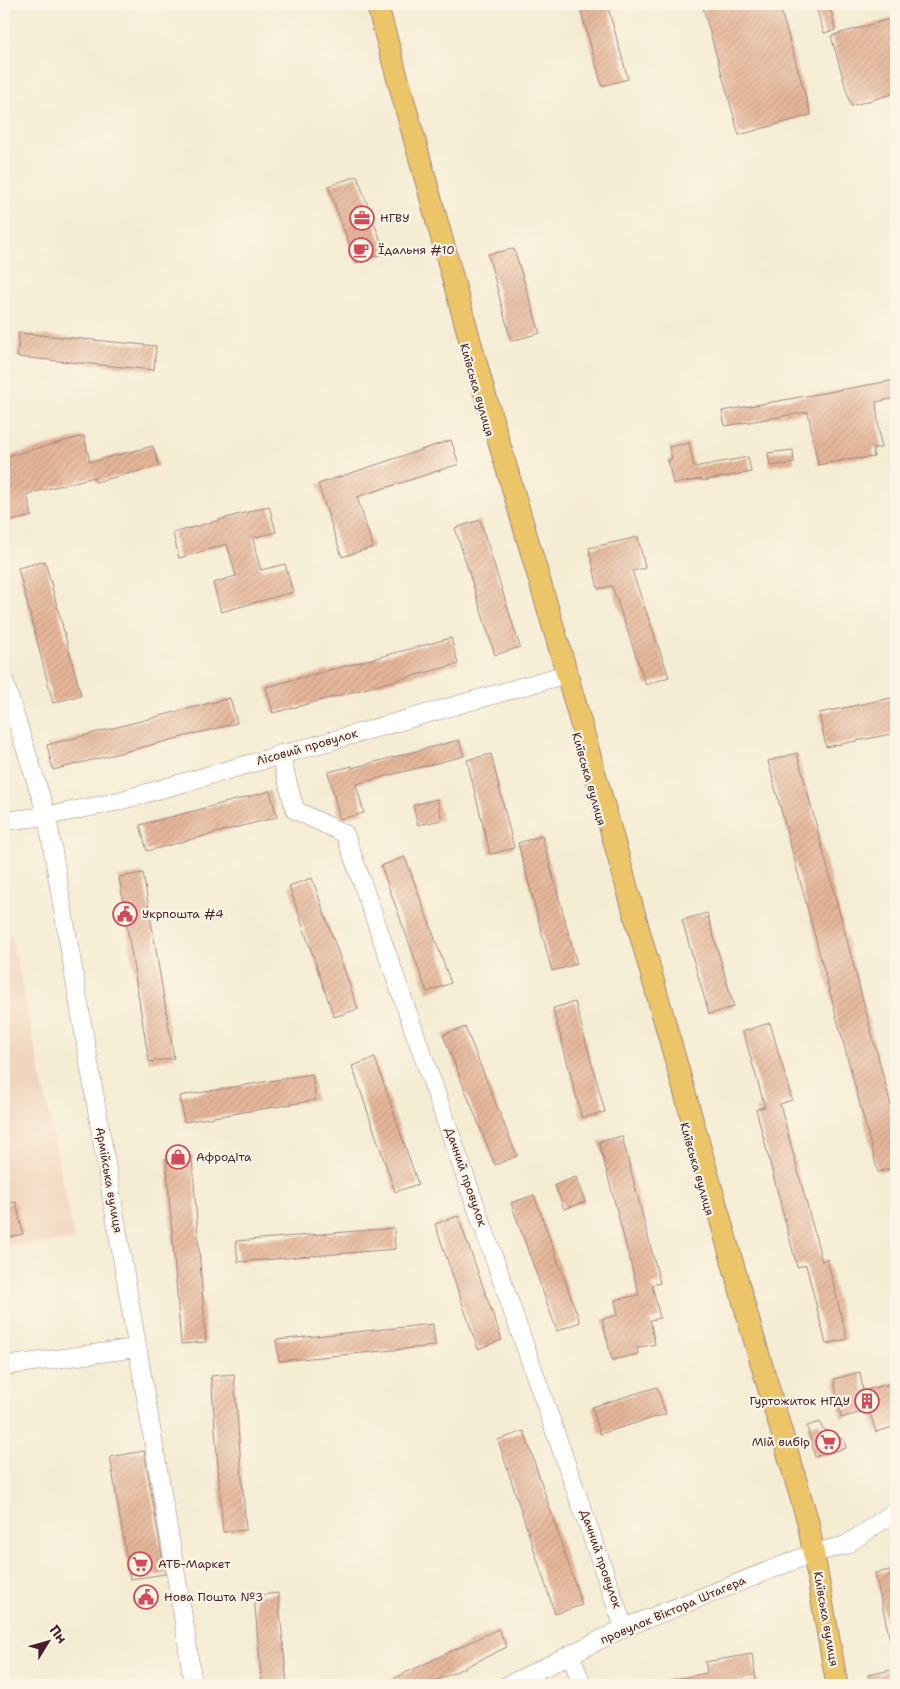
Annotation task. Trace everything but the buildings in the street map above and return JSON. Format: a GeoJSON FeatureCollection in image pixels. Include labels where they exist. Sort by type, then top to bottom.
{"type":"FeatureCollection","features":[{"type":"Feature","properties":{"kind":"main road","name":"Київська вулиця"},"geometry":{"type":"LineString","coordinates":[[368,4],[480,402],[564,674]]}},
{"type":"Feature","properties":{"kind":"main road","name":"Київська вулиця"},"geometry":{"type":"LineString","coordinates":[[377,4],[564,674],[808,1522],[837,1685]]}},
{"type":"Feature","properties":{"kind":"street","name":"Лісовий провулок"},"geometry":{"type":"LineString","coordinates":[[4,820],[47,816],[115,802],[564,674]]}},
{"type":"Feature","properties":{"kind":"street","name":"Армійська вулиця"},"geometry":{"type":"LineString","coordinates":[[4,681],[47,816],[185,1628],[193,1685]]}},
{"type":"Feature","properties":{"kind":"street","name":"Дачний провулок"},"geometry":{"type":"LineString","coordinates":[[280,754],[295,810],[345,834],[624,1628]]}},
{"type":"Feature","properties":{"kind":"street"},"geometry":{"type":"LineString","coordinates":[[4,1366],[137,1348]]}},
{"type":"Feature","properties":{"kind":"street","name":"провулок Віктора Штагера"},"geometry":{"type":"LineString","coordinates":[[508,1685],[624,1628],[814,1553],[846,1545],[896,1511]]}},
{"type":"Feature","properties":{"kind":"street"},"geometry":{"type":"LineString","coordinates":[[571,1655],[582,1685]]}},
{"type":"Feature","properties":{"kind":"shaded area"},"geometry":{"type":"Polygon","coordinates":[[[12,936],[75,1241],[4,1245],[4,941],[12,936]]]}},
{"type":"Feature","properties":{"kind":"place","name":"НГВУ"},"geometry":{"type":"Point","coordinates":[362,218]}},
{"type":"Feature","properties":{"kind":"place","name":"Їдальня #10"},"geometry":{"type":"Point","coordinates":[361,250]}},
{"type":"Feature","properties":{"kind":"place","name":"Укрпошта #4"},"geometry":{"type":"Point","coordinates":[125,914]}},
{"type":"Feature","properties":{"kind":"place","name":"Афродіта"},"geometry":{"type":"Point","coordinates":[178,1157]}},
{"type":"Feature","properties":{"kind":"place","name":"Гуртожиток НГДУ"},"geometry":{"type":"Point","coordinates":[867,1401]}},
{"type":"Feature","properties":{"kind":"place","name":"Мій вибір"},"geometry":{"type":"Point","coordinates":[828,1442]}},
{"type":"Feature","properties":{"kind":"place","name":"АТБ-Маркет"},"geometry":{"type":"Point","coordinates":[140,1564]}},
{"type":"Feature","properties":{"kind":"place","name":"Нова Пошта №3"},"geometry":{"type":"Point","coordinates":[146,1597]}}]}
